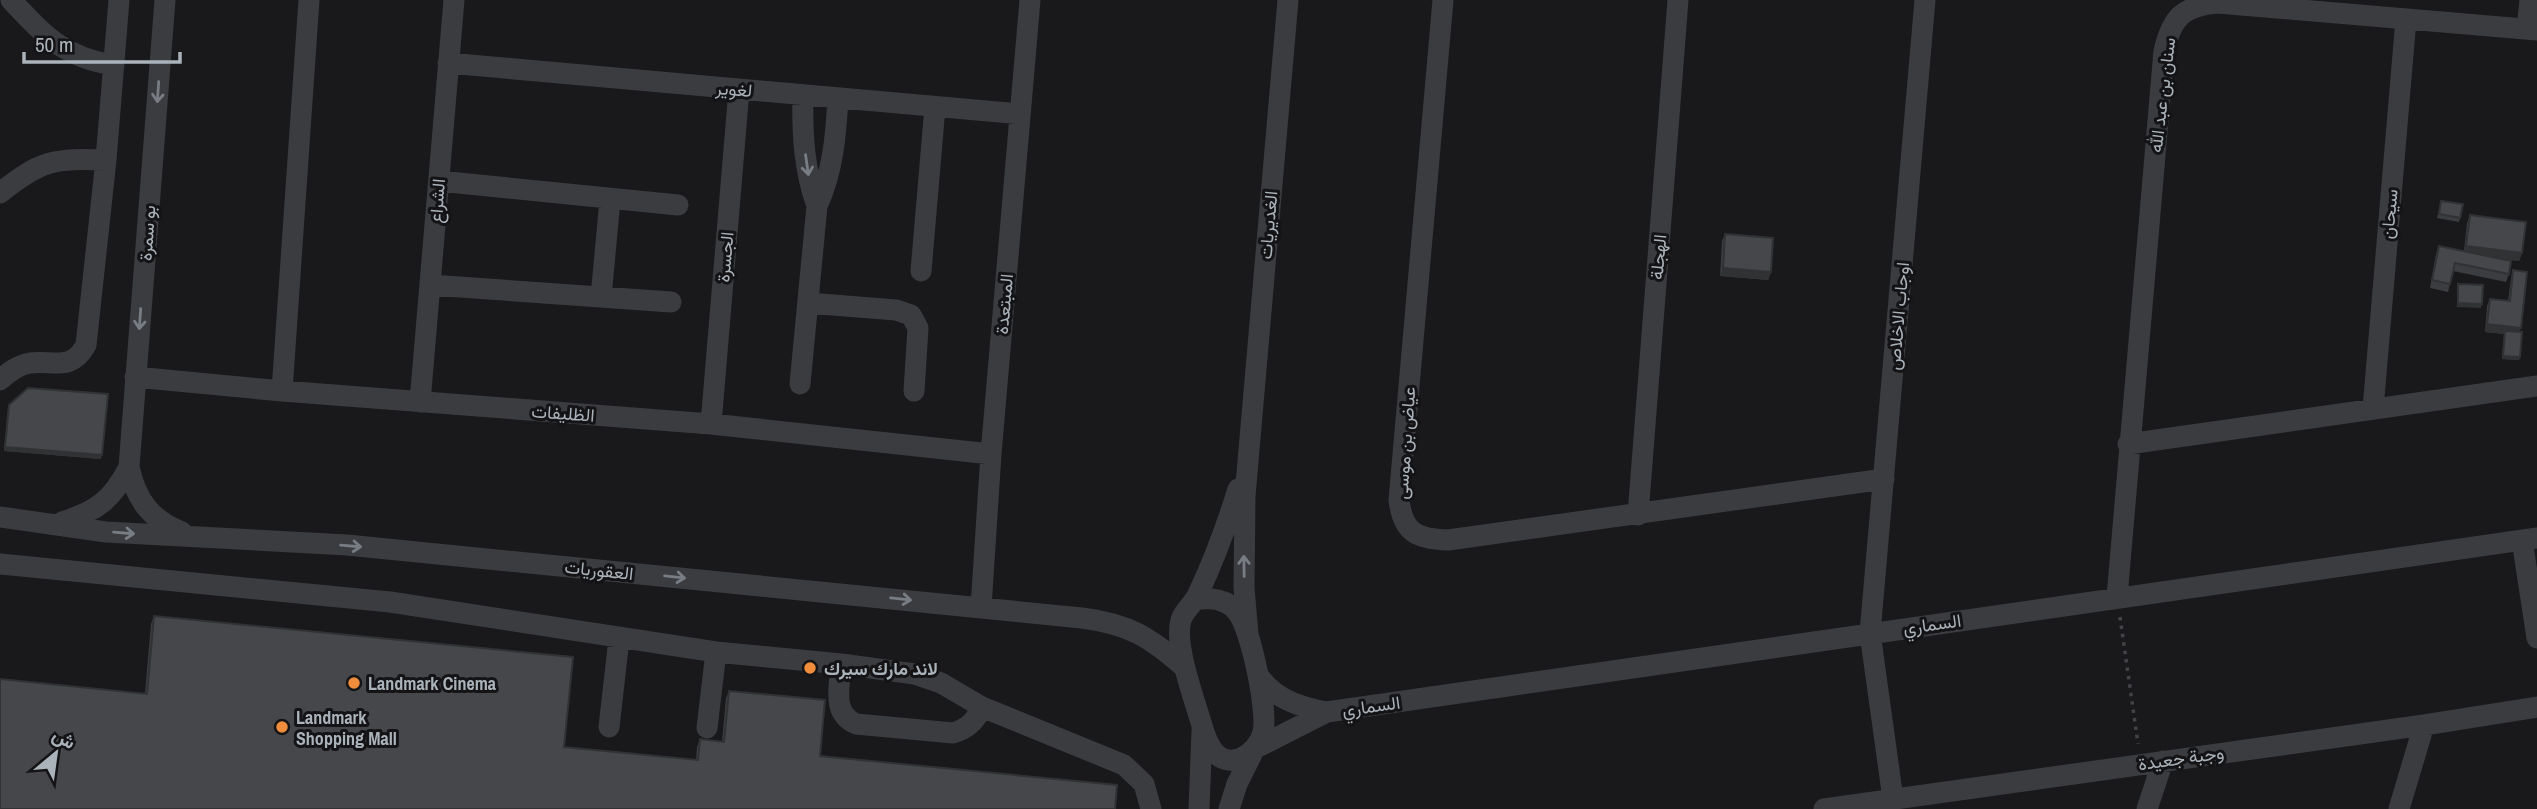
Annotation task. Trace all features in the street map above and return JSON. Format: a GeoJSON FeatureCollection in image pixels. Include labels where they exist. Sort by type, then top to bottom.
{"type":"FeatureCollection","features":[{"type":"Feature","properties":{"kind":"street"},"geometry":{"type":"LineString","coordinates":[[11,0],[60,48],[77,56],[114,65]]}},
{"type":"Feature","properties":{"kind":"street"},"geometry":{"type":"LineString","coordinates":[[0,380],[20,365],[68,363],[82,353],[86,345],[106,160],[119,0]]}},
{"type":"Feature","properties":{"kind":"street","name":"بو سمرة"},"geometry":{"type":"LineString","coordinates":[[165,0],[129,467],[140,500],[151,514],[164,525],[193,536]]}},
{"type":"Feature","properties":{"kind":"street"},"geometry":{"type":"LineString","coordinates":[[282,391],[309,0]]}},
{"type":"Feature","properties":{"kind":"street","name":"الشراع"},"geometry":{"type":"LineString","coordinates":[[420,402],[454,0]]}},
{"type":"Feature","properties":{"kind":"street","name":"المبتعدة"},"geometry":{"type":"LineString","coordinates":[[981,607],[991,454],[1030,0]]}},
{"type":"Feature","properties":{"kind":"street","name":"الغديريات"},"geometry":{"type":"LineString","coordinates":[[1248,634],[1243,542],[1288,0]]}},
{"type":"Feature","properties":{"kind":"street","name":"عياض بن موسى"},"geometry":{"type":"LineString","coordinates":[[1443,0],[1401,472],[1401,515],[1411,531],[1425,539],[1448,540],[1884,479]]}},
{"type":"Feature","properties":{"kind":"street","name":"الهجلة"},"geometry":{"type":"LineString","coordinates":[[1638,515],[1678,0]]}},
{"type":"Feature","properties":{"kind":"street","name":"اوجاب الاخلاص"},"geometry":{"type":"LineString","coordinates":[[1893,799],[1870,632],[1925,0]]}},
{"type":"Feature","properties":{"kind":"street","name":"سنان بن عبد الله"},"geometry":{"type":"LineString","coordinates":[[2117,597],[2164,51],[2169,30],[2182,13],[2198,5],[2218,3],[2532,29],[2530,0]]}},
{"type":"Feature","properties":{"kind":"street","name":"سيحان"},"geometry":{"type":"LineString","coordinates":[[2373,409],[2406,19]]}},
{"type":"Feature","properties":{"kind":"street","name":"لغوير"},"geometry":{"type":"LineString","coordinates":[[449,64],[1020,114]]}},
{"type":"Feature","properties":{"kind":"street","name":"الجسرة"},"geometry":{"type":"LineString","coordinates":[[711,424],[739,90]]}},
{"type":"Feature","properties":{"kind":"street"},"geometry":{"type":"LineString","coordinates":[[803,95],[802,122],[807,173],[817,206]]}},
{"type":"Feature","properties":{"kind":"street"},"geometry":{"type":"LineString","coordinates":[[800,384],[817,206],[824,191],[832,158],[838,98]]}},
{"type":"Feature","properties":{"kind":"street"},"geometry":{"type":"LineString","coordinates":[[921,271],[935,107]]}},
{"type":"Feature","properties":{"kind":"street"},"geometry":{"type":"LineString","coordinates":[[0,193],[24,174],[48,162],[106,160]]}},
{"type":"Feature","properties":{"kind":"street"},"geometry":{"type":"LineString","coordinates":[[439,181],[678,205]]}},
{"type":"Feature","properties":{"kind":"street"},"geometry":{"type":"LineString","coordinates":[[601,297],[610,200]]}},
{"type":"Feature","properties":{"kind":"street"},"geometry":{"type":"LineString","coordinates":[[431,285],[671,302]]}},
{"type":"Feature","properties":{"kind":"street"},"geometry":{"type":"LineString","coordinates":[[808,303],[896,310],[911,315],[918,328],[914,391]]}},
{"type":"Feature","properties":{"kind":"street","name":"الظليفات"},"geometry":{"type":"LineString","coordinates":[[135,377],[711,424],[991,454]]}},
{"type":"Feature","properties":{"kind":"street"},"geometry":{"type":"LineString","coordinates":[[2129,444],[2537,386]]}},
{"type":"Feature","properties":{"kind":"street","name":"الغديريات"},"geometry":{"type":"LineString","coordinates":[[1202,726],[1185,668],[1180,621],[1185,610],[1195,600],[1221,542],[1250,450]]}},
{"type":"Feature","properties":{"kind":"street","name":"بو سمرة"},"geometry":{"type":"LineString","coordinates":[[56,524],[84,515],[103,504],[119,487],[129,467]]}},
{"type":"Feature","properties":{"kind":"street","name":"العقوريات"},"geometry":{"type":"LineString","coordinates":[[0,517],[106,532],[366,547],[1108,621],[1153,640],[1185,668]]}},
{"type":"Feature","properties":{"kind":"street"},"geometry":{"type":"LineString","coordinates":[[2529,539],[2537,638]]}},
{"type":"Feature","properties":{"kind":"street","name":"السماري"},"geometry":{"type":"LineString","coordinates":[[1255,750],[1327,712],[2529,539]]}},
{"type":"Feature","properties":{"kind":"street"},"geometry":{"type":"LineString","coordinates":[[0,564],[390,602],[619,639],[902,672],[929,678],[982,707],[1124,765],[1144,784],[1151,809]]}},
{"type":"Feature","properties":{"kind":"street"},"geometry":{"type":"LineString","coordinates":[[1195,600],[1207,598],[1228,604],[1239,614],[1248,634],[1265,716],[1263,733],[1237,784],[1229,809]]}},
{"type":"Feature","properties":{"kind":"street"},"geometry":{"type":"LineString","coordinates":[[609,727],[619,639]]}},
{"type":"Feature","properties":{"kind":"street"},"geometry":{"type":"LineString","coordinates":[[707,728],[716,652]]}},
{"type":"Feature","properties":{"kind":"street"},"geometry":{"type":"LineString","coordinates":[[841,664],[838,705],[847,720],[856,724],[953,733],[966,728],[976,719],[982,707]]}},
{"type":"Feature","properties":{"kind":"street","name":"السماري"},"geometry":{"type":"LineString","coordinates":[[1257,674],[1267,687],[1284,699],[1327,712]]}},
{"type":"Feature","properties":{"kind":"street","name":"وجبة جعيدة"},"geometry":{"type":"LineString","coordinates":[[1824,809],[1865,806],[1893,799],[1933,801],[2141,764],[2537,707]]}},
{"type":"Feature","properties":{"kind":"street"},"geometry":{"type":"LineString","coordinates":[[2399,809],[2424,725]]}},
{"type":"Feature","properties":{"kind":"street"},"geometry":{"type":"LineString","coordinates":[[1202,726],[1212,750],[1220,756],[1230,760],[1255,750]]}},
{"type":"Feature","properties":{"kind":"street"},"geometry":{"type":"LineString","coordinates":[[1199,809],[1202,726]]}},
{"type":"Feature","properties":{"kind":"street"},"geometry":{"type":"LineString","coordinates":[[2147,809],[2164,761]]}},
{"type":"Feature","properties":{"kind":"path"},"geometry":{"type":"LineString","coordinates":[[2117,597],[2141,764]]}},
{"type":"Feature","properties":{"kind":"building"},"geometry":{"type":"Polygon","coordinates":[[[2441,201],[2463,204],[2460,218],[2439,214],[2441,201]]]}},
{"type":"Feature","properties":{"kind":"building"},"geometry":{"type":"Polygon","coordinates":[[[2470,215],[2526,222],[2522,253],[2466,246],[2470,215]]]}},
{"type":"Feature","properties":{"kind":"building"},"geometry":{"type":"Polygon","coordinates":[[[1725,234],[1773,238],[1771,272],[1723,268],[1725,234]]]}},
{"type":"Feature","properties":{"kind":"building"},"geometry":{"type":"Polygon","coordinates":[[[2439,246],[2511,261],[2509,274],[2455,263],[2450,284],[2432,280],[2439,246]]]}},
{"type":"Feature","properties":{"kind":"building"},"geometry":{"type":"Polygon","coordinates":[[[2513,270],[2527,272],[2521,328],[2487,324],[2490,299],[2510,301],[2513,270]]]}},
{"type":"Feature","properties":{"kind":"building"},"geometry":{"type":"Polygon","coordinates":[[[2458,284],[2483,285],[2482,304],[2458,303],[2458,284]]]}},
{"type":"Feature","properties":{"kind":"building"},"geometry":{"type":"Polygon","coordinates":[[[2505,331],[2522,332],[2520,357],[2503,356],[2505,331]]]}},
{"type":"Feature","properties":{"kind":"building"},"geometry":{"type":"Polygon","coordinates":[[[28,388],[108,394],[102,455],[5,447],[9,405],[28,388]]]}},
{"type":"Feature","properties":{"kind":"building","name":"Landmark Shopping Mall"},"geometry":{"type":"Polygon","coordinates":[[[154,616],[573,657],[564,747],[698,760],[700,739],[724,742],[729,691],[825,700],[820,756],[1117,785],[1115,809],[0,809],[0,679],[147,694],[154,616]]]}},
{"type":"Feature","properties":{"kind":"place","name":"لاند مارك سيرك"},"geometry":{"type":"Point","coordinates":[810,668]}},
{"type":"Feature","properties":{"kind":"place","name":"Landmark Cinema"},"geometry":{"type":"Point","coordinates":[354,683]}},
{"type":"Feature","properties":{"kind":"place","name":"Landmark Shopping Mall"},"geometry":{"type":"Point","coordinates":[282,727]}}]}
